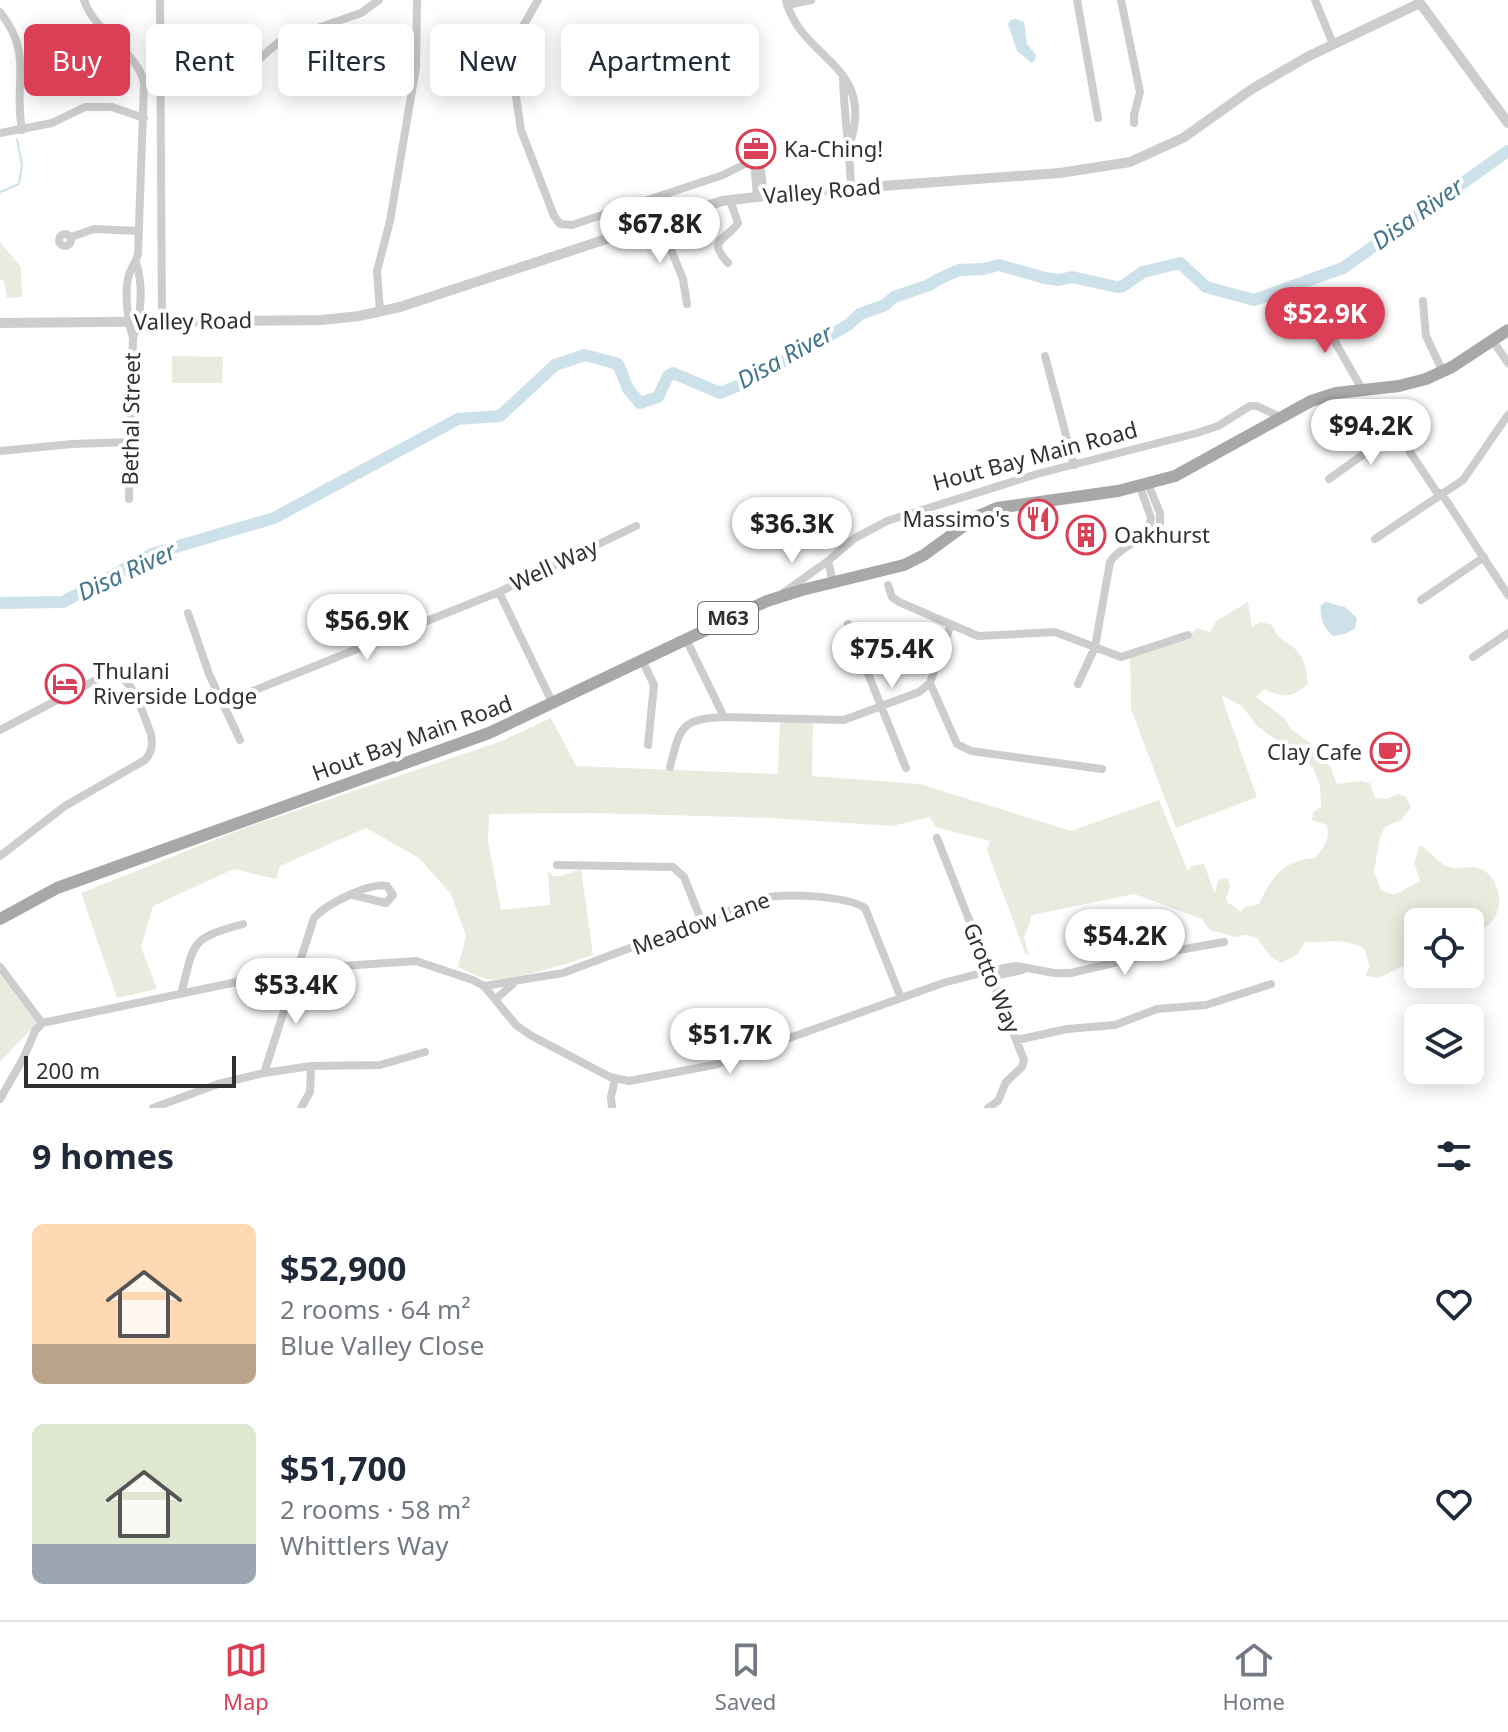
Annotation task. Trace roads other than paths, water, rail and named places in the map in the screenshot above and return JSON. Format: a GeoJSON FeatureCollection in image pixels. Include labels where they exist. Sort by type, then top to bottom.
{"type":"FeatureCollection","features":[{"type":"Feature","properties":{"kind":"main road","name":"Hout Bay Main Road"},"geometry":{"type":"LineString","coordinates":[[0,919],[57,888],[489,733],[779,597],[904,565],[924,555],[976,517],[992,510],[1144,485],[1195,467],[1280,417],[1320,398],[1408,384],[1443,372],[1508,330]]}},
{"type":"Feature","properties":{"kind":"street"},"geometry":{"type":"LineString","coordinates":[[84,0],[91,16],[141,73],[144,83],[136,263],[140,296],[133,322]]}},
{"type":"Feature","properties":{"kind":"street"},"geometry":{"type":"LineString","coordinates":[[160,0],[160,24]]}},
{"type":"Feature","properties":{"kind":"street"},"geometry":{"type":"LineString","coordinates":[[262,56],[280,41],[361,13],[379,0]]}},
{"type":"Feature","properties":{"kind":"street"},"geometry":{"type":"LineString","coordinates":[[380,312],[377,271],[392,209],[416,67],[417,0]]}},
{"type":"Feature","properties":{"kind":"street"},"geometry":{"type":"LineString","coordinates":[[538,0],[511,47],[510,57],[521,130],[554,216],[560,224],[572,225],[716,177],[745,163],[754,162],[761,196]]}},
{"type":"Feature","properties":{"kind":"street"},"geometry":{"type":"LineString","coordinates":[[811,0],[786,3],[794,21],[843,78],[851,189]]}},
{"type":"Feature","properties":{"kind":"street"},"geometry":{"type":"LineString","coordinates":[[1077,0],[1098,118]]}},
{"type":"Feature","properties":{"kind":"street"},"geometry":{"type":"LineString","coordinates":[[1121,0],[1140,92],[1134,123]]}},
{"type":"Feature","properties":{"kind":"street"},"geometry":{"type":"LineString","coordinates":[[1315,0],[1333,44]]}},
{"type":"Feature","properties":{"kind":"street"},"geometry":{"type":"LineString","coordinates":[[1424,2],[1508,123]]}},
{"type":"Feature","properties":{"kind":"street","name":"Valley Road"},"geometry":{"type":"LineString","coordinates":[[0,323],[314,320],[380,312],[659,220],[730,200],[1060,173],[1130,162],[1183,138],[1277,74],[1424,2]]}},
{"type":"Feature","properties":{"kind":"street"},"geometry":{"type":"LineString","coordinates":[[0,12],[19,44],[22,130]]}},
{"type":"Feature","properties":{"kind":"street"},"geometry":{"type":"LineString","coordinates":[[161,96],[162,322]]}},
{"type":"Feature","properties":{"kind":"street"},"geometry":{"type":"LineString","coordinates":[[0,133],[52,123],[85,107],[112,107],[144,118]]}},
{"type":"Feature","properties":{"kind":"street"},"geometry":{"type":"LineString","coordinates":[[728,263],[721,255],[718,243],[738,223],[730,200]]}},
{"type":"Feature","properties":{"kind":"street"},"geometry":{"type":"LineString","coordinates":[[659,220],[683,279],[687,304]]}},
{"type":"Feature","properties":{"kind":"street"},"geometry":{"type":"LineString","coordinates":[[71,237],[94,229],[138,231]]}},
{"type":"Feature","properties":{"kind":"street"},"geometry":{"type":"LineString","coordinates":[[133,322],[128,300],[129,274],[136,263]]}},
{"type":"Feature","properties":{"kind":"street"},"geometry":{"type":"LineString","coordinates":[[128,300],[140,296]]}},
{"type":"Feature","properties":{"kind":"street"},"geometry":{"type":"LineString","coordinates":[[1423,301],[1426,336],[1443,372]]}},
{"type":"Feature","properties":{"kind":"street"},"geometry":{"type":"LineString","coordinates":[[1304,313],[1312,309],[1319,314],[1362,389]]}},
{"type":"Feature","properties":{"kind":"street","name":"Bethal Street"},"geometry":{"type":"LineString","coordinates":[[129,499],[133,322]]}},
{"type":"Feature","properties":{"kind":"street"},"geometry":{"type":"LineString","coordinates":[[1493,341],[1508,363]]}},
{"type":"Feature","properties":{"kind":"street"},"geometry":{"type":"LineString","coordinates":[[1045,356],[1074,465]]}},
{"type":"Feature","properties":{"kind":"street","name":"Hout Bay Main Road"},"geometry":{"type":"LineString","coordinates":[[779,597],[847,543],[881,523],[958,497],[1205,431],[1250,406],[1257,406],[1280,417]]}},
{"type":"Feature","properties":{"kind":"street"},"geometry":{"type":"LineString","coordinates":[[1375,539],[1457,485],[1469,473],[1508,415]]}},
{"type":"Feature","properties":{"kind":"street"},"geometry":{"type":"LineString","coordinates":[[1329,479],[1396,431],[1436,491],[1442,494],[1508,595]]}},
{"type":"Feature","properties":{"kind":"street"},"geometry":{"type":"LineString","coordinates":[[0,451],[130,442]]}},
{"type":"Feature","properties":{"kind":"street"},"geometry":{"type":"LineString","coordinates":[[1078,684],[1095,647],[1108,567],[1116,554],[1148,536],[1151,518],[1144,485]]}},
{"type":"Feature","properties":{"kind":"street","name":"Well Way"},"geometry":{"type":"LineString","coordinates":[[553,704],[499,592],[636,526]]}},
{"type":"Feature","properties":{"kind":"street"},"geometry":{"type":"LineString","coordinates":[[1421,600],[1484,557]]}},
{"type":"Feature","properties":{"kind":"street"},"geometry":{"type":"LineString","coordinates":[[828,561],[833,582]]}},
{"type":"Feature","properties":{"kind":"street"},"geometry":{"type":"LineString","coordinates":[[888,585],[892,597],[899,602],[983,637],[1055,632],[1122,657],[1188,635]]}},
{"type":"Feature","properties":{"kind":"street"},"geometry":{"type":"LineString","coordinates":[[223,703],[499,592]]}},
{"type":"Feature","properties":{"kind":"street"},"geometry":{"type":"LineString","coordinates":[[188,613],[204,661],[240,740]]}},
{"type":"Feature","properties":{"kind":"street"},"geometry":{"type":"LineString","coordinates":[[848,624],[906,768]]}},
{"type":"Feature","properties":{"kind":"street"},"geometry":{"type":"LineString","coordinates":[[670,767],[678,735],[684,726],[699,719],[841,721],[919,692],[930,683],[951,624]]}},
{"type":"Feature","properties":{"kind":"street"},"geometry":{"type":"LineString","coordinates":[[1473,657],[1508,633]]}},
{"type":"Feature","properties":{"kind":"street"},"geometry":{"type":"LineString","coordinates":[[686,639],[724,717]]}},
{"type":"Feature","properties":{"kind":"street"},"geometry":{"type":"LineString","coordinates":[[642,660],[654,685],[648,745]]}},
{"type":"Feature","properties":{"kind":"street"},"geometry":{"type":"LineString","coordinates":[[0,730],[111,672],[126,680],[151,734],[152,744],[150,755],[145,760],[65,806],[0,856]]}},
{"type":"Feature","properties":{"kind":"street"},"geometry":{"type":"LineString","coordinates":[[930,683],[953,738],[960,747],[1051,764],[1102,769]]}},
{"type":"Feature","properties":{"kind":"street","name":"Grotto Way"},"geometry":{"type":"LineString","coordinates":[[937,838],[1023,1057],[1023,1065],[1006,1082],[998,1101],[988,1108]]}},
{"type":"Feature","properties":{"kind":"street"},"geometry":{"type":"LineString","coordinates":[[557,865],[673,867],[684,877],[702,922]]}},
{"type":"Feature","properties":{"kind":"street"},"geometry":{"type":"LineString","coordinates":[[264,1073],[314,918],[324,908],[353,895]]}},
{"type":"Feature","properties":{"kind":"street","name":"Meadow Lane"},"geometry":{"type":"LineString","coordinates":[[484,986],[563,973],[774,895],[858,903],[868,912],[901,998]]}},
{"type":"Feature","properties":{"kind":"street"},"geometry":{"type":"LineString","coordinates":[[181,994],[194,948],[207,934],[243,924]]}},
{"type":"Feature","properties":{"kind":"street"},"geometry":{"type":"LineString","coordinates":[[0,1099],[42,1023],[298,969],[416,961],[484,986],[516,1025],[530,1035],[615,1079],[637,1081],[714,1065],[901,998],[1013,966],[1071,973],[1224,942]]}},
{"type":"Feature","properties":{"kind":"street"},"geometry":{"type":"LineString","coordinates":[[0,967],[42,1023]]}},
{"type":"Feature","properties":{"kind":"street"},"geometry":{"type":"LineString","coordinates":[[496,999],[515,982]]}},
{"type":"Feature","properties":{"kind":"street"},"geometry":{"type":"LineString","coordinates":[[1017,1040],[1067,1029],[1115,1025],[1157,1009],[1210,1004],[1271,984]]}},
{"type":"Feature","properties":{"kind":"street"},"geometry":{"type":"LineString","coordinates":[[153,1108],[218,1084],[264,1073],[311,1066],[380,1065],[425,1052]]}},
{"type":"Feature","properties":{"kind":"street"},"geometry":{"type":"LineString","coordinates":[[301,1108],[310,1092],[311,1066]]}},
{"type":"Feature","properties":{"kind":"street"},"geometry":{"type":"LineString","coordinates":[[612,1108],[615,1079]]}},
{"type":"Feature","properties":{"kind":"water"},"geometry":{"type":"Polygon","coordinates":[[[1016,19],[1024,22],[1027,44],[1036,55],[1032,63],[1017,51],[1008,24],[1016,19]]]}},
{"type":"Feature","properties":{"kind":"water"},"geometry":{"type":"Polygon","coordinates":[[[1326,602],[1345,607],[1357,618],[1355,629],[1333,636],[1321,614],[1321,605],[1326,602]]]}},
{"type":"Feature","properties":{"kind":"waterway"},"geometry":{"type":"LineString","coordinates":[[0,192],[19,184],[22,165],[17,139]]}},
{"type":"Feature","properties":{"kind":"waterway","name":"Disa River"},"geometry":{"type":"LineString","coordinates":[[0,603],[63,602],[152,554],[274,518],[458,419],[500,416],[555,365],[585,355],[618,364],[628,389],[640,403],[658,397],[668,376],[673,373],[720,393],[747,382],[848,325],[860,314],[885,305],[894,297],[959,270],[999,265],[1045,278],[1059,280],[1072,277],[1117,287],[1143,272],[1180,263],[1206,287],[1254,300],[1343,268],[1508,151]]}},
{"type":"Feature","properties":{"kind":"place","name":"Ka-Ching!"},"geometry":{"type":"Point","coordinates":[756,149]}},
{"type":"Feature","properties":{"kind":"place","name":"Massimo's"},"geometry":{"type":"Point","coordinates":[1038,519]}},
{"type":"Feature","properties":{"kind":"place","name":"Oakhurst"},"geometry":{"type":"Point","coordinates":[1086,535]}},
{"type":"Feature","properties":{"kind":"place","name":"Thulani Riverside Lodge"},"geometry":{"type":"Point","coordinates":[65,684]}},
{"type":"Feature","properties":{"kind":"place","name":"Clay Cafe"},"geometry":{"type":"Point","coordinates":[1390,752]}}]}
